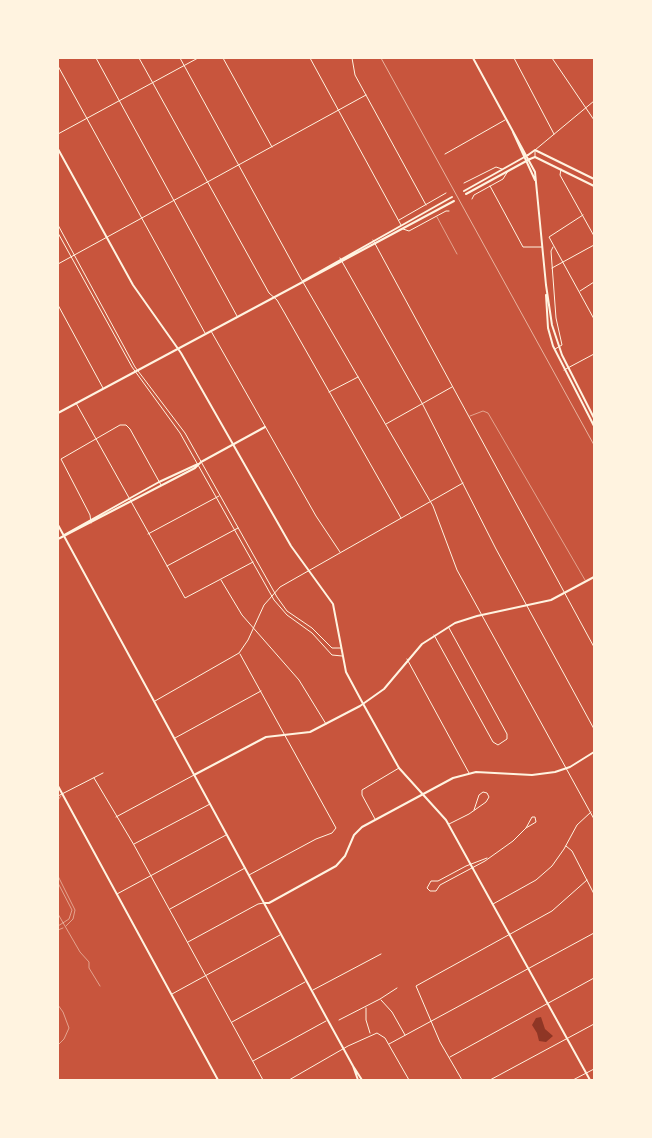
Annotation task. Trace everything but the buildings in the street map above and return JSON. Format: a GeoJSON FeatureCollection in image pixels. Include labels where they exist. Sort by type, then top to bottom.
{"type":"FeatureCollection","features":[{"type":"Feature","properties":{"kind":"main road"},"geometry":{"type":"LineString","coordinates":[[473,58],[528,155],[535,172],[543,247],[548,328],[554,350],[594,426]]}},
{"type":"Feature","properties":{"kind":"main road"},"geometry":{"type":"LineString","coordinates":[[511,128],[523,158],[536,181]]}},
{"type":"Feature","properties":{"kind":"main road"},"geometry":{"type":"LineString","coordinates":[[58,149],[135,289],[178,348],[291,546],[333,604],[347,675],[399,768],[436,807],[448,825],[590,1080]]}},
{"type":"Feature","properties":{"kind":"main road"},"geometry":{"type":"LineString","coordinates":[[464,191],[537,151],[594,179]]}},
{"type":"Feature","properties":{"kind":"main road"},"geometry":{"type":"LineString","coordinates":[[466,194],[536,157],[594,186]]}},
{"type":"Feature","properties":{"kind":"main road"},"geometry":{"type":"LineString","coordinates":[[58,413],[452,197]]}},
{"type":"Feature","properties":{"kind":"main road"},"geometry":{"type":"LineString","coordinates":[[303,280],[307,280],[342,262],[454,201]]}},
{"type":"Feature","properties":{"kind":"main road"},"geometry":{"type":"LineString","coordinates":[[546,285],[551,319],[559,348],[594,418]]}},
{"type":"Feature","properties":{"kind":"main road"},"geometry":{"type":"LineString","coordinates":[[58,539],[130,502],[265,427]]}},
{"type":"Feature","properties":{"kind":"main road"},"geometry":{"type":"LineString","coordinates":[[64,536],[129,498],[198,464]]}},
{"type":"Feature","properties":{"kind":"main road"},"geometry":{"type":"LineString","coordinates":[[58,525],[306,982],[362,1080]]}},
{"type":"Feature","properties":{"kind":"main road"},"geometry":{"type":"LineString","coordinates":[[194,775],[266,737],[306,734],[363,704],[384,689],[407,659],[434,635],[448,627],[482,614],[552,600],[594,577]]}},
{"type":"Feature","properties":{"kind":"main road"},"geometry":{"type":"LineString","coordinates":[[264,903],[269,903],[336,866],[345,856],[354,835],[375,820],[453,778],[469,773],[539,774],[566,769],[594,752]]}},
{"type":"Feature","properties":{"kind":"main road"},"geometry":{"type":"LineString","coordinates":[[58,786],[218,1080]]}},
{"type":"Feature","properties":{"kind":"main road"},"geometry":{"type":"LineString","coordinates":[[353,1066],[358,1080]]}},
{"type":"Feature","properties":{"kind":"street"},"geometry":{"type":"LineString","coordinates":[[96,58],[238,316]]}},
{"type":"Feature","properties":{"kind":"street"},"geometry":{"type":"LineString","coordinates":[[139,58],[272,297],[284,312],[401,518]]}},
{"type":"Feature","properties":{"kind":"street"},"geometry":{"type":"LineString","coordinates":[[180,58],[303,280],[430,502],[442,526],[454,563],[594,819]]}},
{"type":"Feature","properties":{"kind":"street"},"geometry":{"type":"LineString","coordinates":[[58,134],[198,58]]}},
{"type":"Feature","properties":{"kind":"street"},"geometry":{"type":"LineString","coordinates":[[223,58],[272,147]]}},
{"type":"Feature","properties":{"kind":"street"},"geometry":{"type":"LineString","coordinates":[[310,58],[401,225]]}},
{"type":"Feature","properties":{"kind":"street"},"geometry":{"type":"LineString","coordinates":[[352,58],[355,75],[426,205]]}},
{"type":"Feature","properties":{"kind":"street"},"geometry":{"type":"LineString","coordinates":[[514,58],[554,134]]}},
{"type":"Feature","properties":{"kind":"street"},"geometry":{"type":"LineString","coordinates":[[552,58],[594,120]]}},
{"type":"Feature","properties":{"kind":"street"},"geometry":{"type":"LineString","coordinates":[[58,66],[205,334]]}},
{"type":"Feature","properties":{"kind":"street"},"geometry":{"type":"LineString","coordinates":[[58,264],[366,95]]}},
{"type":"Feature","properties":{"kind":"street"},"geometry":{"type":"LineString","coordinates":[[536,157],[540,146],[594,101]]}},
{"type":"Feature","properties":{"kind":"street"},"geometry":{"type":"LineString","coordinates":[[445,154],[506,119]]}},
{"type":"Feature","properties":{"kind":"street"},"geometry":{"type":"LineString","coordinates":[[464,184],[496,168],[503,169]]}},
{"type":"Feature","properties":{"kind":"street"},"geometry":{"type":"LineString","coordinates":[[561,170],[560,175],[594,236]]}},
{"type":"Feature","properties":{"kind":"street"},"geometry":{"type":"LineString","coordinates":[[472,199],[474,195],[503,179],[508,171]]}},
{"type":"Feature","properties":{"kind":"street"},"geometry":{"type":"LineString","coordinates":[[490,186],[523,248],[543,247]]}},
{"type":"Feature","properties":{"kind":"street"},"geometry":{"type":"LineString","coordinates":[[399,220],[446,193]]}},
{"type":"Feature","properties":{"kind":"street"},"geometry":{"type":"LineString","coordinates":[[403,228],[409,231],[436,216],[450,211]]}},
{"type":"Feature","properties":{"kind":"street"},"geometry":{"type":"LineString","coordinates":[[583,215],[549,235],[553,247],[594,319]]}},
{"type":"Feature","properties":{"kind":"street"},"geometry":{"type":"LineString","coordinates":[[58,225],[136,371],[150,386],[185,432],[274,593],[287,611],[332,648],[342,648]]}},
{"type":"Feature","properties":{"kind":"street"},"geometry":{"type":"LineString","coordinates":[[58,233],[136,371],[180,433],[272,596],[287,615],[322,642],[332,655],[343,656]]}},
{"type":"Feature","properties":{"kind":"street"},"geometry":{"type":"LineString","coordinates":[[373,240],[594,646]]}},
{"type":"Feature","properties":{"kind":"street"},"geometry":{"type":"LineString","coordinates":[[552,268],[563,264],[594,246]]}},
{"type":"Feature","properties":{"kind":"street"},"geometry":{"type":"LineString","coordinates":[[553,247],[551,250],[556,321],[562,345],[554,350]]}},
{"type":"Feature","properties":{"kind":"street"},"geometry":{"type":"LineString","coordinates":[[340,258],[422,403],[527,606],[594,729]]}},
{"type":"Feature","properties":{"kind":"street"},"geometry":{"type":"LineString","coordinates":[[579,291],[594,282]]}},
{"type":"Feature","properties":{"kind":"street"},"geometry":{"type":"LineString","coordinates":[[58,305],[104,389]]}},
{"type":"Feature","properties":{"kind":"street"},"geometry":{"type":"LineString","coordinates":[[210,331],[312,509],[340,552]]}},
{"type":"Feature","properties":{"kind":"street"},"geometry":{"type":"LineString","coordinates":[[564,370],[594,354]]}},
{"type":"Feature","properties":{"kind":"street"},"geometry":{"type":"LineString","coordinates":[[592,355],[594,360]]}},
{"type":"Feature","properties":{"kind":"street"},"geometry":{"type":"LineString","coordinates":[[329,392],[359,376]]}},
{"type":"Feature","properties":{"kind":"street"},"geometry":{"type":"LineString","coordinates":[[386,424],[453,386]]}},
{"type":"Feature","properties":{"kind":"street"},"geometry":{"type":"LineString","coordinates":[[76,403],[184,598],[256,561]]}},
{"type":"Feature","properties":{"kind":"street"},"geometry":{"type":"LineString","coordinates":[[91,523],[90,515],[60,460],[63,456],[120,425],[128,426],[161,485]]}},
{"type":"Feature","properties":{"kind":"street"},"geometry":{"type":"LineString","coordinates":[[154,701],[239,653],[264,605],[274,593],[309,570],[463,483]]}},
{"type":"Feature","properties":{"kind":"street"},"geometry":{"type":"LineString","coordinates":[[148,534],[220,495]]}},
{"type":"Feature","properties":{"kind":"street"},"geometry":{"type":"LineString","coordinates":[[167,566],[238,528]]}},
{"type":"Feature","properties":{"kind":"street"},"geometry":{"type":"LineString","coordinates":[[221,579],[237,608],[299,680],[326,724]]}},
{"type":"Feature","properties":{"kind":"street"},"geometry":{"type":"LineString","coordinates":[[434,635],[493,742],[498,745],[505,741],[507,734],[448,627]]}},
{"type":"Feature","properties":{"kind":"street"},"geometry":{"type":"LineString","coordinates":[[239,653],[335,824],[335,830],[249,875]]}},
{"type":"Feature","properties":{"kind":"street"},"geometry":{"type":"LineString","coordinates":[[407,659],[469,773]]}},
{"type":"Feature","properties":{"kind":"street"},"geometry":{"type":"LineString","coordinates":[[174,738],[261,691]]}},
{"type":"Feature","properties":{"kind":"street"},"geometry":{"type":"LineString","coordinates":[[375,820],[362,795],[362,790],[399,768]]}},
{"type":"Feature","properties":{"kind":"street"},"geometry":{"type":"LineString","coordinates":[[58,796],[103,773]]}},
{"type":"Feature","properties":{"kind":"street"},"geometry":{"type":"LineString","coordinates":[[116,818],[194,775]]}},
{"type":"Feature","properties":{"kind":"street"},"geometry":{"type":"LineString","coordinates":[[94,778],[116,818],[134,845],[263,1080]]}},
{"type":"Feature","properties":{"kind":"street"},"geometry":{"type":"LineString","coordinates":[[448,825],[474,810],[489,799],[487,793],[483,792],[479,795],[474,810]]}},
{"type":"Feature","properties":{"kind":"street"},"geometry":{"type":"LineString","coordinates":[[134,845],[210,804]]}},
{"type":"Feature","properties":{"kind":"street"},"geometry":{"type":"LineString","coordinates":[[492,904],[541,876],[555,862],[577,825],[590,812]]}},
{"type":"Feature","properties":{"kind":"street"},"geometry":{"type":"LineString","coordinates":[[487,858],[470,864],[438,881],[431,881],[427,888],[434,892],[449,880],[472,868],[507,846],[526,828],[536,822],[537,819],[532,817],[526,828]]}},
{"type":"Feature","properties":{"kind":"street"},"geometry":{"type":"LineString","coordinates":[[116,895],[227,835]]}},
{"type":"Feature","properties":{"kind":"street"},"geometry":{"type":"LineString","coordinates":[[566,846],[572,851],[594,894]]}},
{"type":"Feature","properties":{"kind":"street"},"geometry":{"type":"LineString","coordinates":[[169,909],[245,868]]}},
{"type":"Feature","properties":{"kind":"street"},"geometry":{"type":"LineString","coordinates":[[462,1080],[431,1021],[416,986],[556,908],[587,880]]}},
{"type":"Feature","properties":{"kind":"street"},"geometry":{"type":"LineString","coordinates":[[187,942],[259,903],[264,903]]}},
{"type":"Feature","properties":{"kind":"street"},"geometry":{"type":"LineString","coordinates":[[389,1044],[593,933],[594,938]]}},
{"type":"Feature","properties":{"kind":"street"},"geometry":{"type":"LineString","coordinates":[[171,994],[281,934]]}},
{"type":"Feature","properties":{"kind":"street"},"geometry":{"type":"LineString","coordinates":[[312,991],[381,954]]}},
{"type":"Feature","properties":{"kind":"street"},"geometry":{"type":"LineString","coordinates":[[449,1057],[594,978]]}},
{"type":"Feature","properties":{"kind":"street"},"geometry":{"type":"LineString","coordinates":[[232,1023],[306,982]]}},
{"type":"Feature","properties":{"kind":"street"},"geometry":{"type":"LineString","coordinates":[[339,1020],[366,1007],[397,988]]}},
{"type":"Feature","properties":{"kind":"street"},"geometry":{"type":"LineString","coordinates":[[380,999],[392,1012],[406,1035]]}},
{"type":"Feature","properties":{"kind":"street"},"geometry":{"type":"LineString","coordinates":[[366,1007],[366,1025],[370,1034]]}},
{"type":"Feature","properties":{"kind":"street"},"geometry":{"type":"LineString","coordinates":[[252,1061],[328,1020]]}},
{"type":"Feature","properties":{"kind":"street"},"geometry":{"type":"LineString","coordinates":[[490,1080],[594,1024]]}},
{"type":"Feature","properties":{"kind":"street"},"geometry":{"type":"LineString","coordinates":[[290,1080],[370,1034],[379,1033],[389,1044],[409,1080]]}},
{"type":"Feature","properties":{"kind":"street"},"geometry":{"type":"LineString","coordinates":[[573,1080],[594,1069]]}},
{"type":"Feature","properties":{"kind":"lane"},"geometry":{"type":"LineString","coordinates":[[436,216],[457,254]]}},
{"type":"Feature","properties":{"kind":"lane"},"geometry":{"type":"LineString","coordinates":[[470,416],[483,411],[488,413],[586,582]]}},
{"type":"Feature","properties":{"kind":"lane"},"geometry":{"type":"LineString","coordinates":[[58,800],[62,794]]}},
{"type":"Feature","properties":{"kind":"lane"},"geometry":{"type":"LineString","coordinates":[[58,876],[76,910],[72,920],[58,930]]}},
{"type":"Feature","properties":{"kind":"lane"},"geometry":{"type":"LineString","coordinates":[[447,876],[449,880]]}},
{"type":"Feature","properties":{"kind":"lane"},"geometry":{"type":"LineString","coordinates":[[58,883],[72,910],[71,917],[58,926]]}},
{"type":"Feature","properties":{"kind":"lane"},"geometry":{"type":"LineString","coordinates":[[58,914],[82,955],[89,962],[89,968],[100,986]]}},
{"type":"Feature","properties":{"kind":"lane"},"geometry":{"type":"LineString","coordinates":[[58,1005],[63,1012],[68,1028],[64,1039],[58,1045]]}},
{"type":"Feature","properties":{"kind":"shaded area"},"geometry":{"type":"Polygon","coordinates":[[[541,1017],[545,1029],[553,1036],[546,1042],[539,1041],[532,1025],[536,1018],[541,1017]]]}},
{"type":"Feature","properties":{"kind":"railway"},"geometry":{"type":"LineString","coordinates":[[381,58],[594,445]]}}]}
